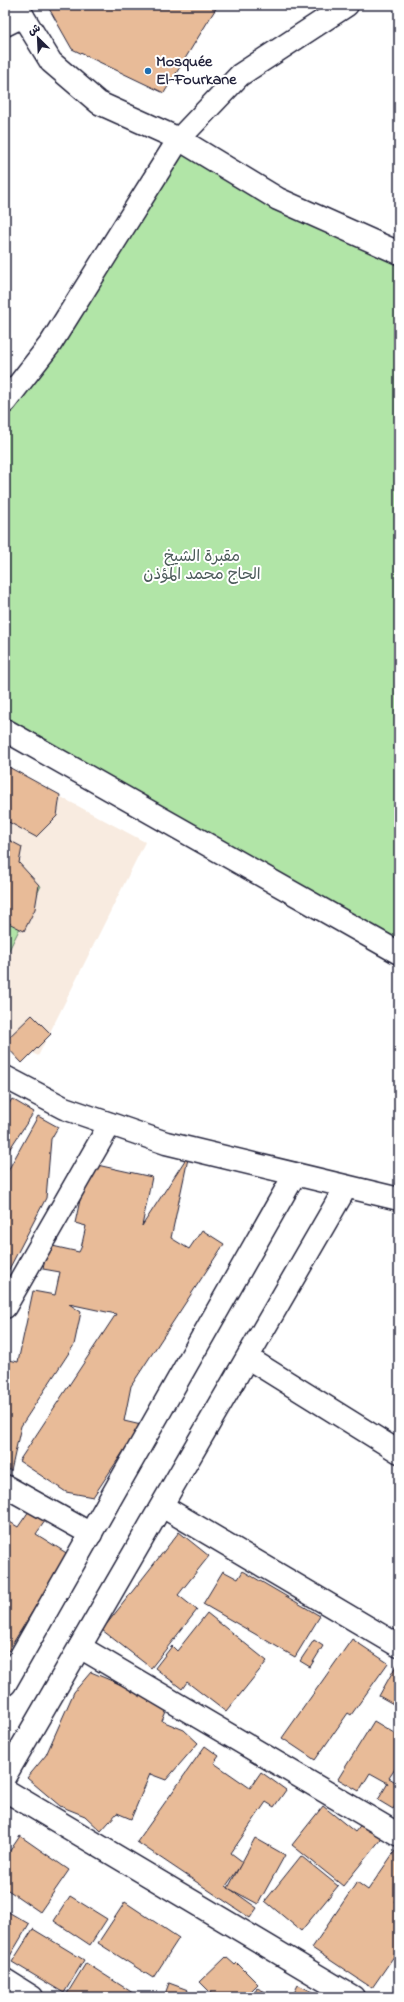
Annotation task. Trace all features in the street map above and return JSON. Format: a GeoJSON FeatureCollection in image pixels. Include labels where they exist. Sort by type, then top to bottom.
{"type":"FeatureCollection","features":[{"type":"Feature","properties":{"kind":"street"},"geometry":{"type":"LineString","coordinates":[[5,402],[51,343],[179,139],[240,75],[347,5]]}},
{"type":"Feature","properties":{"kind":"street"},"geometry":{"type":"LineString","coordinates":[[15,15],[51,62],[99,103],[179,139],[278,199],[399,253]]}},
{"type":"Feature","properties":{"kind":"street"},"geometry":{"type":"LineString","coordinates":[[5,730],[399,953]]}},
{"type":"Feature","properties":{"kind":"street"},"geometry":{"type":"LineString","coordinates":[[5,1077],[64,1108],[166,1144],[399,1199]]}},
{"type":"Feature","properties":{"kind":"street"},"geometry":{"type":"LineString","coordinates":[[5,1307],[110,1124]]}},
{"type":"Feature","properties":{"kind":"street"},"geometry":{"type":"LineString","coordinates":[[5,1684],[295,1174]]}},
{"type":"Feature","properties":{"kind":"street"},"geometry":{"type":"LineString","coordinates":[[5,1776],[346,1187]]}},
{"type":"Feature","properties":{"kind":"street"},"geometry":{"type":"LineString","coordinates":[[248,1358],[399,1452]]}},
{"type":"Feature","properties":{"kind":"street"},"geometry":{"type":"LineString","coordinates":[[5,1486],[91,1534]]}},
{"type":"Feature","properties":{"kind":"street"},"geometry":{"type":"LineString","coordinates":[[162,1506],[399,1646]]}},
{"type":"Feature","properties":{"kind":"street"},"geometry":{"type":"LineString","coordinates":[[80,1647],[399,1835]]}},
{"type":"Feature","properties":{"kind":"street"},"geometry":{"type":"LineString","coordinates":[[5,1790],[353,1997]]}},
{"type":"Feature","properties":{"kind":"street"},"geometry":{"type":"LineString","coordinates":[[5,1980],[32,1997]]}},
{"type":"Feature","properties":{"kind":"shaded area"},"geometry":{"type":"Polygon","coordinates":[[[5,767],[145,842],[38,1056],[5,1038],[5,767]]]}},
{"type":"Feature","properties":{"kind":"green space","name":"مقبرة الشيخ الحاج محمد المؤذن"},"geometry":{"type":"Polygon","coordinates":[[[179,139],[399,253],[399,953],[5,730],[5,402],[179,139]]]}},
{"type":"Feature","properties":{"kind":"green space"},"geometry":{"type":"Polygon","coordinates":[[[5,866],[41,886],[5,958],[5,866]]]}},
{"type":"Feature","properties":{"kind":"building","name":"Mosquée El-Fourkane"},"geometry":{"type":"Polygon","coordinates":[[[47,5],[218,5],[164,93],[72,49],[47,5]]]}},
{"type":"Feature","properties":{"kind":"building"},"geometry":{"type":"Polygon","coordinates":[[[5,765],[60,795],[57,816],[36,837],[5,820],[5,765]]]}},
{"type":"Feature","properties":{"kind":"building"},"geometry":{"type":"Polygon","coordinates":[[[5,838],[22,847],[19,863],[39,885],[35,909],[24,931],[5,921],[5,838]]]}},
{"type":"Feature","properties":{"kind":"building"},"geometry":{"type":"Polygon","coordinates":[[[32,1015],[51,1034],[22,1063],[5,1045],[5,1041],[32,1015]]]}},
{"type":"Feature","properties":{"kind":"building"},"geometry":{"type":"Polygon","coordinates":[[[12,1099],[34,1112],[5,1156],[5,1110],[12,1099]]]}},
{"type":"Feature","properties":{"kind":"building"},"geometry":{"type":"Polygon","coordinates":[[[38,1116],[58,1127],[51,1139],[46,1198],[5,1277],[5,1176],[38,1116]]]}},
{"type":"Feature","properties":{"kind":"building"},"geometry":{"type":"Polygon","coordinates":[[[189,1154],[171,1238],[189,1249],[202,1230],[224,1244],[131,1386],[124,1421],[141,1425],[93,1497],[66,1492],[19,1461],[116,1314],[69,1304],[81,1312],[74,1345],[21,1426],[11,1471],[5,1467],[5,1359],[18,1362],[33,1291],[55,1295],[60,1272],[43,1269],[48,1245],[79,1252],[81,1248],[86,1226],[75,1223],[88,1163],[152,1177],[142,1226],[189,1154]]]}},
{"type":"Feature","properties":{"kind":"building"},"geometry":{"type":"Polygon","coordinates":[[[29,1511],[45,1521],[36,1534],[68,1554],[5,1656],[5,1519],[18,1527],[29,1511]]]}},
{"type":"Feature","properties":{"kind":"building"},"geometry":{"type":"Polygon","coordinates":[[[179,1532],[209,1556],[178,1595],[197,1610],[151,1668],[102,1630],[179,1532]]]}},
{"type":"Feature","properties":{"kind":"building"},"geometry":{"type":"Polygon","coordinates":[[[223,1571],[238,1579],[243,1571],[320,1616],[295,1657],[203,1604],[223,1571]]]}},
{"type":"Feature","properties":{"kind":"building"},"geometry":{"type":"Polygon","coordinates":[[[207,1613],[267,1661],[226,1712],[187,1682],[182,1689],[155,1668],[172,1646],[177,1651],[207,1613]]]}},
{"type":"Feature","properties":{"kind":"building"},"geometry":{"type":"Polygon","coordinates":[[[352,1639],[388,1663],[351,1715],[348,1713],[315,1760],[282,1738],[352,1639]]]}},
{"type":"Feature","properties":{"kind":"building"},"geometry":{"type":"Polygon","coordinates":[[[314,1640],[323,1646],[310,1667],[300,1661],[314,1640]]]}},
{"type":"Feature","properties":{"kind":"building"},"geometry":{"type":"Polygon","coordinates":[[[397,1664],[399,1665],[399,1698],[395,1705],[379,1696],[397,1664]]]}},
{"type":"Feature","properties":{"kind":"building"},"geometry":{"type":"Polygon","coordinates":[[[91,1672],[143,1694],[168,1707],[162,1721],[184,1730],[198,1743],[166,1780],[150,1774],[131,1819],[117,1813],[101,1831],[85,1816],[60,1806],[27,1778],[46,1755],[74,1692],[91,1672]]]}},
{"type":"Feature","properties":{"kind":"building"},"geometry":{"type":"Polygon","coordinates":[[[374,1721],[399,1736],[399,1763],[389,1778],[399,1784],[399,1800],[393,1809],[378,1800],[388,1783],[370,1773],[359,1791],[338,1779],[374,1721]]]}},
{"type":"Feature","properties":{"kind":"building"},"geometry":{"type":"Polygon","coordinates":[[[205,1746],[219,1756],[214,1763],[250,1788],[261,1772],[286,1790],[274,1807],[266,1802],[231,1853],[243,1862],[226,1886],[257,1908],[250,1918],[137,1842],[205,1746]]]}},
{"type":"Feature","properties":{"kind":"building"},"geometry":{"type":"Polygon","coordinates":[[[323,1806],[355,1832],[366,1818],[385,1834],[343,1886],[292,1845],[323,1806]]]}},
{"type":"Feature","properties":{"kind":"building"},"geometry":{"type":"Polygon","coordinates":[[[20,1836],[69,1870],[40,1912],[5,1888],[5,1858],[20,1836]]]}},
{"type":"Feature","properties":{"kind":"building"},"geometry":{"type":"Polygon","coordinates":[[[255,1838],[285,1855],[258,1904],[228,1888],[255,1838]]]}},
{"type":"Feature","properties":{"kind":"building"},"geometry":{"type":"Polygon","coordinates":[[[399,1845],[399,1895],[394,1902],[399,1906],[399,1949],[372,1988],[312,1948],[357,1882],[368,1890],[399,1845]]]}},
{"type":"Feature","properties":{"kind":"building"},"geometry":{"type":"Polygon","coordinates":[[[301,1856],[338,1886],[301,1931],[265,1901],[301,1856]]]}},
{"type":"Feature","properties":{"kind":"building"},"geometry":{"type":"Polygon","coordinates":[[[70,1896],[107,1919],[90,1945],[54,1921],[70,1896]]]}},
{"type":"Feature","properties":{"kind":"building"},"geometry":{"type":"Polygon","coordinates":[[[125,1902],[179,1938],[153,1978],[98,1943],[125,1902]]]}},
{"type":"Feature","properties":{"kind":"building"},"geometry":{"type":"Polygon","coordinates":[[[5,1910],[29,1924],[10,1956],[5,1953],[5,1910]]]}},
{"type":"Feature","properties":{"kind":"building"},"geometry":{"type":"Polygon","coordinates":[[[33,1929],[84,1960],[64,1993],[12,1962],[33,1929]]]}},
{"type":"Feature","properties":{"kind":"building"},"geometry":{"type":"Polygon","coordinates":[[[226,1957],[235,1965],[237,1963],[258,1984],[245,1997],[215,1997],[200,1982],[226,1957]]]}},
{"type":"Feature","properties":{"kind":"building"},"geometry":{"type":"Polygon","coordinates":[[[86,1963],[136,1995],[135,1997],[65,1997],[86,1963]]]}},
{"type":"Feature","properties":{"kind":"building"},"geometry":{"type":"Polygon","coordinates":[[[169,1983],[188,1990],[185,1997],[164,1997],[169,1983]]]}},
{"type":"Feature","properties":{"kind":"building"},"geometry":{"type":"Polygon","coordinates":[[[298,1985],[324,1997],[292,1997],[298,1985]]]}},
{"type":"Feature","properties":{"kind":"building"},"geometry":{"type":"Polygon","coordinates":[[[257,1988],[277,1997],[253,1997],[257,1988]]]}},
{"type":"Feature","properties":{"kind":"place","name":"Mosquée El-Fourkane"},"geometry":{"type":"Point","coordinates":[148,71]}}]}
